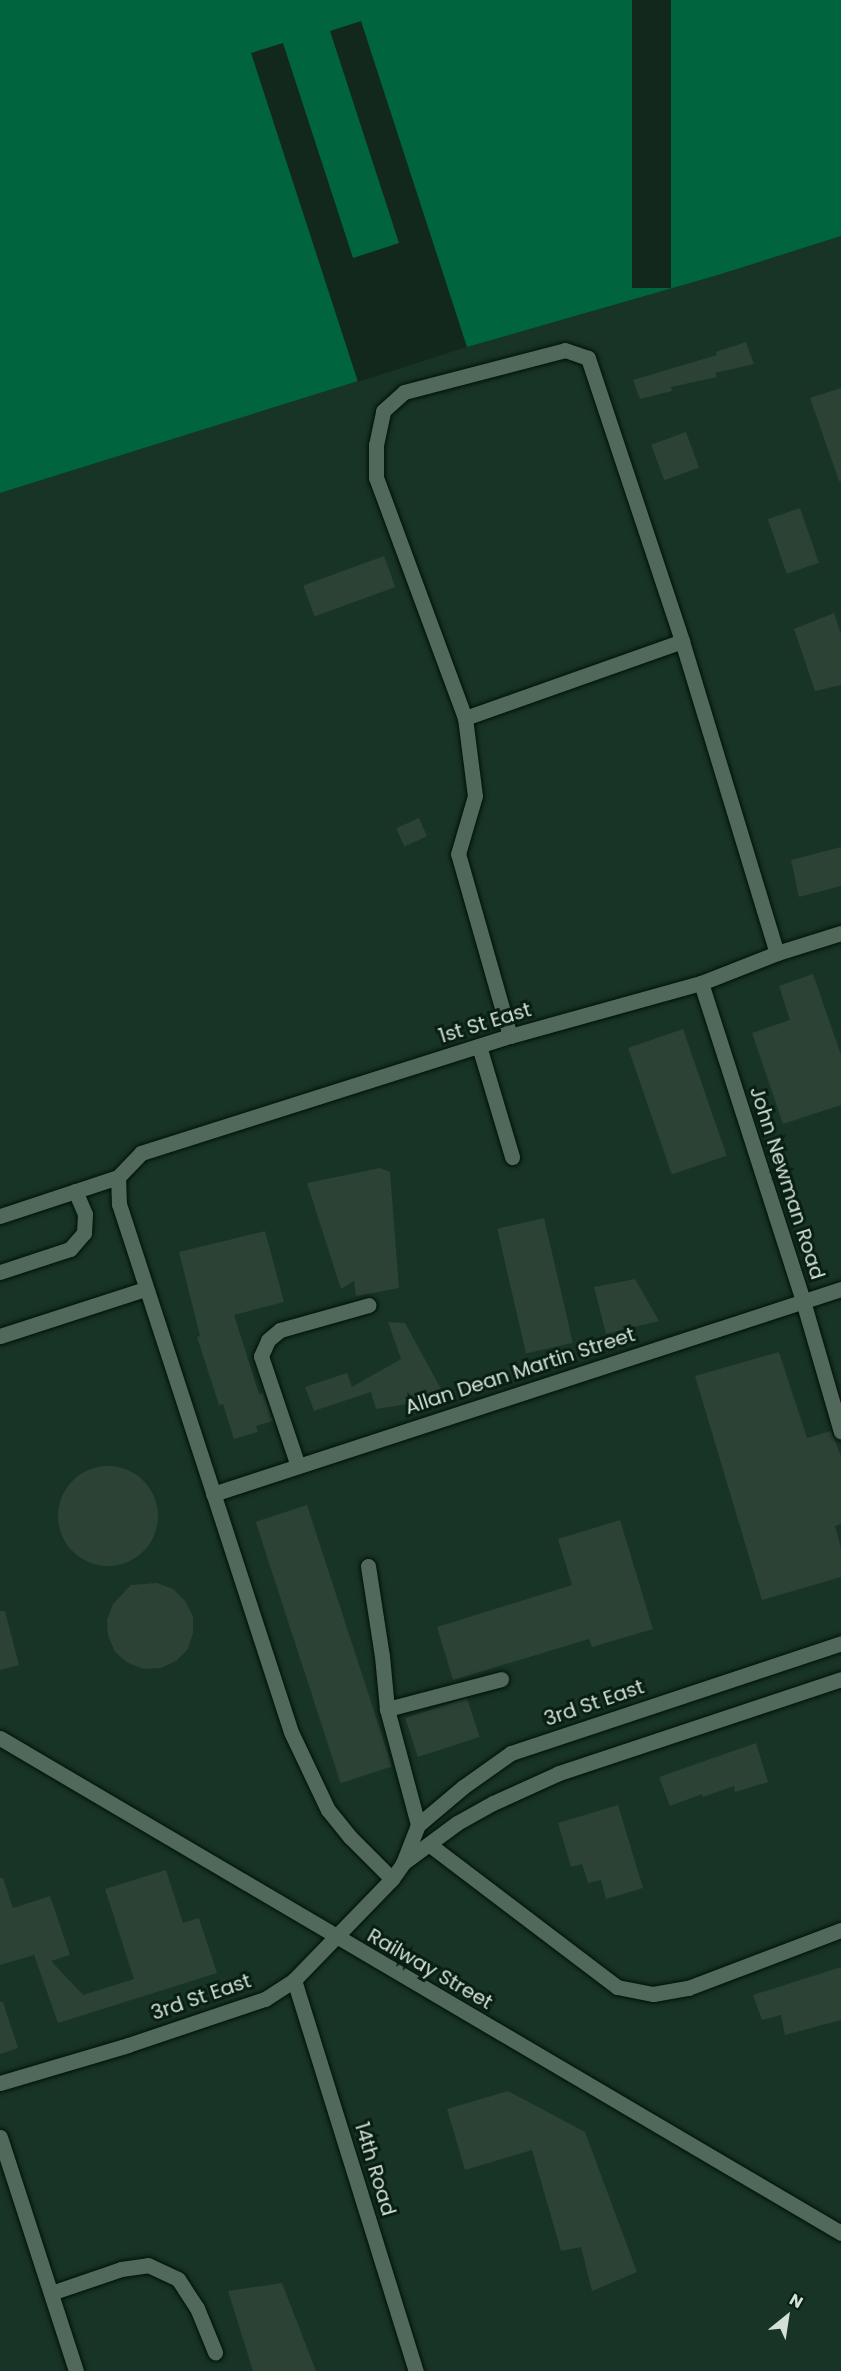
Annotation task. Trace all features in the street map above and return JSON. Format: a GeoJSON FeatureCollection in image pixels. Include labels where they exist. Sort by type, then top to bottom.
{"type":"FeatureCollection","features":[{"type":"Feature","properties":{"kind":"street"},"geometry":{"type":"LineString","coordinates":[[510,1036],[458,854],[475,796],[465,718],[376,478],[376,445],[383,411],[404,392],[565,350],[588,358],[682,641],[777,953]]}},
{"type":"Feature","properties":{"kind":"street"},"geometry":{"type":"LineString","coordinates":[[465,718],[682,641]]}},
{"type":"Feature","properties":{"kind":"street","name":"1st St East"},"geometry":{"type":"LineString","coordinates":[[118,1177],[141,1153],[510,1036],[701,983],[777,953],[841,933]]}},
{"type":"Feature","properties":{"kind":"street","name":"John Newman Road"},"geometry":{"type":"LineString","coordinates":[[701,983],[841,1432]]}},
{"type":"Feature","properties":{"kind":"street"},"geometry":{"type":"LineString","coordinates":[[479,1046],[512,1157]]}},
{"type":"Feature","properties":{"kind":"street"},"geometry":{"type":"LineString","coordinates":[[0,1216],[118,1177],[119,1204],[145,1289],[291,1732],[328,1810],[350,1838],[392,1879]]}},
{"type":"Feature","properties":{"kind":"street"},"geometry":{"type":"LineString","coordinates":[[0,1272],[70,1250],[84,1233],[85,1214],[75,1191]]}},
{"type":"Feature","properties":{"kind":"street"},"geometry":{"type":"LineString","coordinates":[[0,1336],[145,1289]]}},
{"type":"Feature","properties":{"kind":"street","name":"Allan Dean Martin Street"},"geometry":{"type":"LineString","coordinates":[[213,1494],[841,1289]]}},
{"type":"Feature","properties":{"kind":"street"},"geometry":{"type":"LineString","coordinates":[[298,1466],[261,1356],[268,1340],[280,1330],[369,1305]]}},
{"type":"Feature","properties":{"kind":"street"},"geometry":{"type":"LineString","coordinates":[[368,1566],[379,1632],[387,1709],[418,1825]]}},
{"type":"Feature","properties":{"kind":"street","name":"3rd St East"},"geometry":{"type":"LineString","coordinates":[[0,2083],[128,2044],[265,1998],[294,1980],[336,1938],[373,1895],[392,1879],[402,1863],[418,1825],[463,1787],[511,1753],[841,1642]]}},
{"type":"Feature","properties":{"kind":"street"},"geometry":{"type":"LineString","coordinates":[[387,1709],[501,1679]]}},
{"type":"Feature","properties":{"kind":"street","name":"3rd St East"},"geometry":{"type":"LineString","coordinates":[[402,1863],[430,1845],[457,1823],[559,1773],[841,1679]]}},
{"type":"Feature","properties":{"kind":"street","name":"Railway Street"},"geometry":{"type":"LineString","coordinates":[[0,1738],[336,1938],[841,2233]]}},
{"type":"Feature","properties":{"kind":"street"},"geometry":{"type":"LineString","coordinates":[[430,1845],[617,1987],[653,1994],[688,1988],[841,1930]]}},
{"type":"Feature","properties":{"kind":"street","name":"14th Road"},"geometry":{"type":"LineString","coordinates":[[294,1980],[416,2371]]}},
{"type":"Feature","properties":{"kind":"street"},"geometry":{"type":"LineString","coordinates":[[0,2137],[76,2371]]}},
{"type":"Feature","properties":{"kind":"street"},"geometry":{"type":"LineString","coordinates":[[51,2293],[121,2269],[148,2265],[178,2279],[197,2308],[215,2352]]}},
{"type":"Feature","properties":{"kind":"shaded area"},"geometry":{"type":"Polygon","coordinates":[[[0,0],[841,0],[841,236],[718,275],[467,347],[0,493],[0,0]]]}},
{"type":"Feature","properties":{"kind":"shaded area"},"geometry":{"type":"Polygon","coordinates":[[[841,236],[841,2371],[0,2371],[0,493],[467,347],[718,275],[841,236]]]}},
{"type":"Feature","properties":{"kind":"pier"},"geometry":{"type":"Polygon","coordinates":[[[632,0],[671,0],[671,288],[632,288],[632,0]]]}},
{"type":"Feature","properties":{"kind":"pier"},"geometry":{"type":"Polygon","coordinates":[[[361,21],[467,347],[358,382],[251,53],[283,43],[353,258],[399,243],[330,31],[361,21]]]}},
{"type":"Feature","properties":{"kind":"building"},"geometry":{"type":"Polygon","coordinates":[[[746,342],[754,364],[715,373],[717,377],[671,387],[672,391],[640,399],[633,380],[717,355],[716,352],[746,342]]]}},
{"type":"Feature","properties":{"kind":"building"},"geometry":{"type":"Polygon","coordinates":[[[841,388],[841,481],[839,481],[810,398],[841,388]]]}},
{"type":"Feature","properties":{"kind":"building"},"geometry":{"type":"Polygon","coordinates":[[[686,432],[699,468],[664,480],[651,445],[686,432]]]}},
{"type":"Feature","properties":{"kind":"building"},"geometry":{"type":"Polygon","coordinates":[[[800,508],[819,563],[787,574],[768,519],[800,508]]]}},
{"type":"Feature","properties":{"kind":"building"},"geometry":{"type":"Polygon","coordinates":[[[384,556],[395,587],[314,616],[303,585],[384,556]]]}},
{"type":"Feature","properties":{"kind":"building"},"geometry":{"type":"Polygon","coordinates":[[[834,613],[841,634],[841,685],[815,691],[794,629],[834,613]]]}},
{"type":"Feature","properties":{"kind":"building"},"geometry":{"type":"Polygon","coordinates":[[[419,818],[427,836],[404,846],[396,828],[419,818]]]}},
{"type":"Feature","properties":{"kind":"building"},"geometry":{"type":"Polygon","coordinates":[[[841,847],[841,886],[799,897],[791,860],[841,847]]]}},
{"type":"Feature","properties":{"kind":"building"},"geometry":{"type":"Polygon","coordinates":[[[813,974],[841,1055],[841,1105],[783,1124],[752,1033],[790,1020],[779,986],[813,974]]]}},
{"type":"Feature","properties":{"kind":"building"},"geometry":{"type":"Polygon","coordinates":[[[683,1029],[727,1156],[672,1175],[628,1048],[683,1029]]]}},
{"type":"Feature","properties":{"kind":"building"},"geometry":{"type":"Polygon","coordinates":[[[380,1168],[390,1172],[399,1288],[356,1296],[354,1281],[341,1289],[307,1183],[380,1168]]]}},
{"type":"Feature","properties":{"kind":"building"},"geometry":{"type":"Polygon","coordinates":[[[544,1218],[573,1343],[526,1354],[497,1229],[544,1218]]]}},
{"type":"Feature","properties":{"kind":"building"},"geometry":{"type":"Polygon","coordinates":[[[265,1231],[284,1302],[234,1315],[259,1394],[263,1393],[273,1421],[256,1426],[258,1432],[234,1439],[223,1404],[219,1405],[197,1337],[200,1336],[179,1252],[265,1231]]]}},
{"type":"Feature","properties":{"kind":"building"},"geometry":{"type":"Polygon","coordinates":[[[635,1279],[659,1321],[606,1334],[594,1287],[635,1279]]]}},
{"type":"Feature","properties":{"kind":"building"},"geometry":{"type":"Polygon","coordinates":[[[388,1322],[405,1323],[446,1398],[376,1409],[371,1392],[314,1411],[305,1387],[347,1373],[352,1387],[401,1359],[388,1322]]]}},
{"type":"Feature","properties":{"kind":"building"},"geometry":{"type":"Polygon","coordinates":[[[779,1352],[807,1438],[831,1431],[841,1456],[841,1524],[835,1526],[841,1548],[841,1577],[762,1600],[695,1376],[779,1352]]]}},
{"type":"Feature","properties":{"kind":"building"},"geometry":{"type":"Polygon","coordinates":[[[108,1466],[127,1469],[144,1480],[155,1497],[158,1516],[155,1535],[144,1552],[127,1563],[108,1566],[89,1563],[72,1552],[61,1535],[58,1516],[61,1497],[72,1480],[89,1469],[108,1466]]]}},
{"type":"Feature","properties":{"kind":"building"},"geometry":{"type":"Polygon","coordinates":[[[307,1505],[392,1767],[341,1783],[256,1522],[307,1505]]]}},
{"type":"Feature","properties":{"kind":"building"},"geometry":{"type":"Polygon","coordinates":[[[620,1520],[653,1629],[592,1647],[589,1639],[453,1680],[437,1627],[572,1585],[558,1539],[620,1520]]]}},
{"type":"Feature","properties":{"kind":"building"},"geometry":{"type":"Polygon","coordinates":[[[157,1583],[173,1589],[185,1601],[193,1616],[193,1633],[188,1649],[176,1661],[161,1668],[144,1669],[128,1663],[115,1652],[108,1636],[107,1620],[113,1604],[131,1585],[157,1583]]]}},
{"type":"Feature","properties":{"kind":"building"},"geometry":{"type":"Polygon","coordinates":[[[0,1611],[5,1611],[19,1665],[0,1670],[0,1611]]]}},
{"type":"Feature","properties":{"kind":"building"},"geometry":{"type":"Polygon","coordinates":[[[467,1698],[480,1737],[418,1757],[405,1718],[467,1698]]]}},
{"type":"Feature","properties":{"kind":"building"},"geometry":{"type":"Polygon","coordinates":[[[756,1743],[768,1782],[735,1792],[734,1786],[703,1797],[702,1794],[670,1806],[659,1777],[756,1743]]]}},
{"type":"Feature","properties":{"kind":"building"},"geometry":{"type":"Polygon","coordinates":[[[618,1805],[643,1888],[606,1899],[601,1880],[588,1883],[582,1864],[571,1867],[558,1823],[618,1805]]]}},
{"type":"Feature","properties":{"kind":"building"},"geometry":{"type":"Polygon","coordinates":[[[166,1870],[183,1923],[199,1918],[217,1973],[58,2023],[34,1955],[0,1965],[0,1878],[3,1878],[13,1908],[50,1896],[70,1955],[51,1961],[83,1995],[134,1979],[105,1889],[166,1870]]]}},
{"type":"Feature","properties":{"kind":"building"},"geometry":{"type":"Polygon","coordinates":[[[841,1967],[841,2020],[785,2035],[781,2015],[762,2020],[753,1995],[841,1967]]]}},
{"type":"Feature","properties":{"kind":"building"},"geometry":{"type":"Polygon","coordinates":[[[0,2002],[3,2002],[18,2048],[0,2054],[0,2002]]]}},
{"type":"Feature","properties":{"kind":"building"},"geometry":{"type":"Polygon","coordinates":[[[508,2091],[585,2132],[637,2272],[592,2291],[581,2247],[561,2251],[532,2150],[465,2170],[447,2109],[508,2091]]]}},
{"type":"Feature","properties":{"kind":"building"},"geometry":{"type":"Polygon","coordinates":[[[282,2283],[316,2371],[253,2371],[228,2291],[282,2283]]]}}]}
